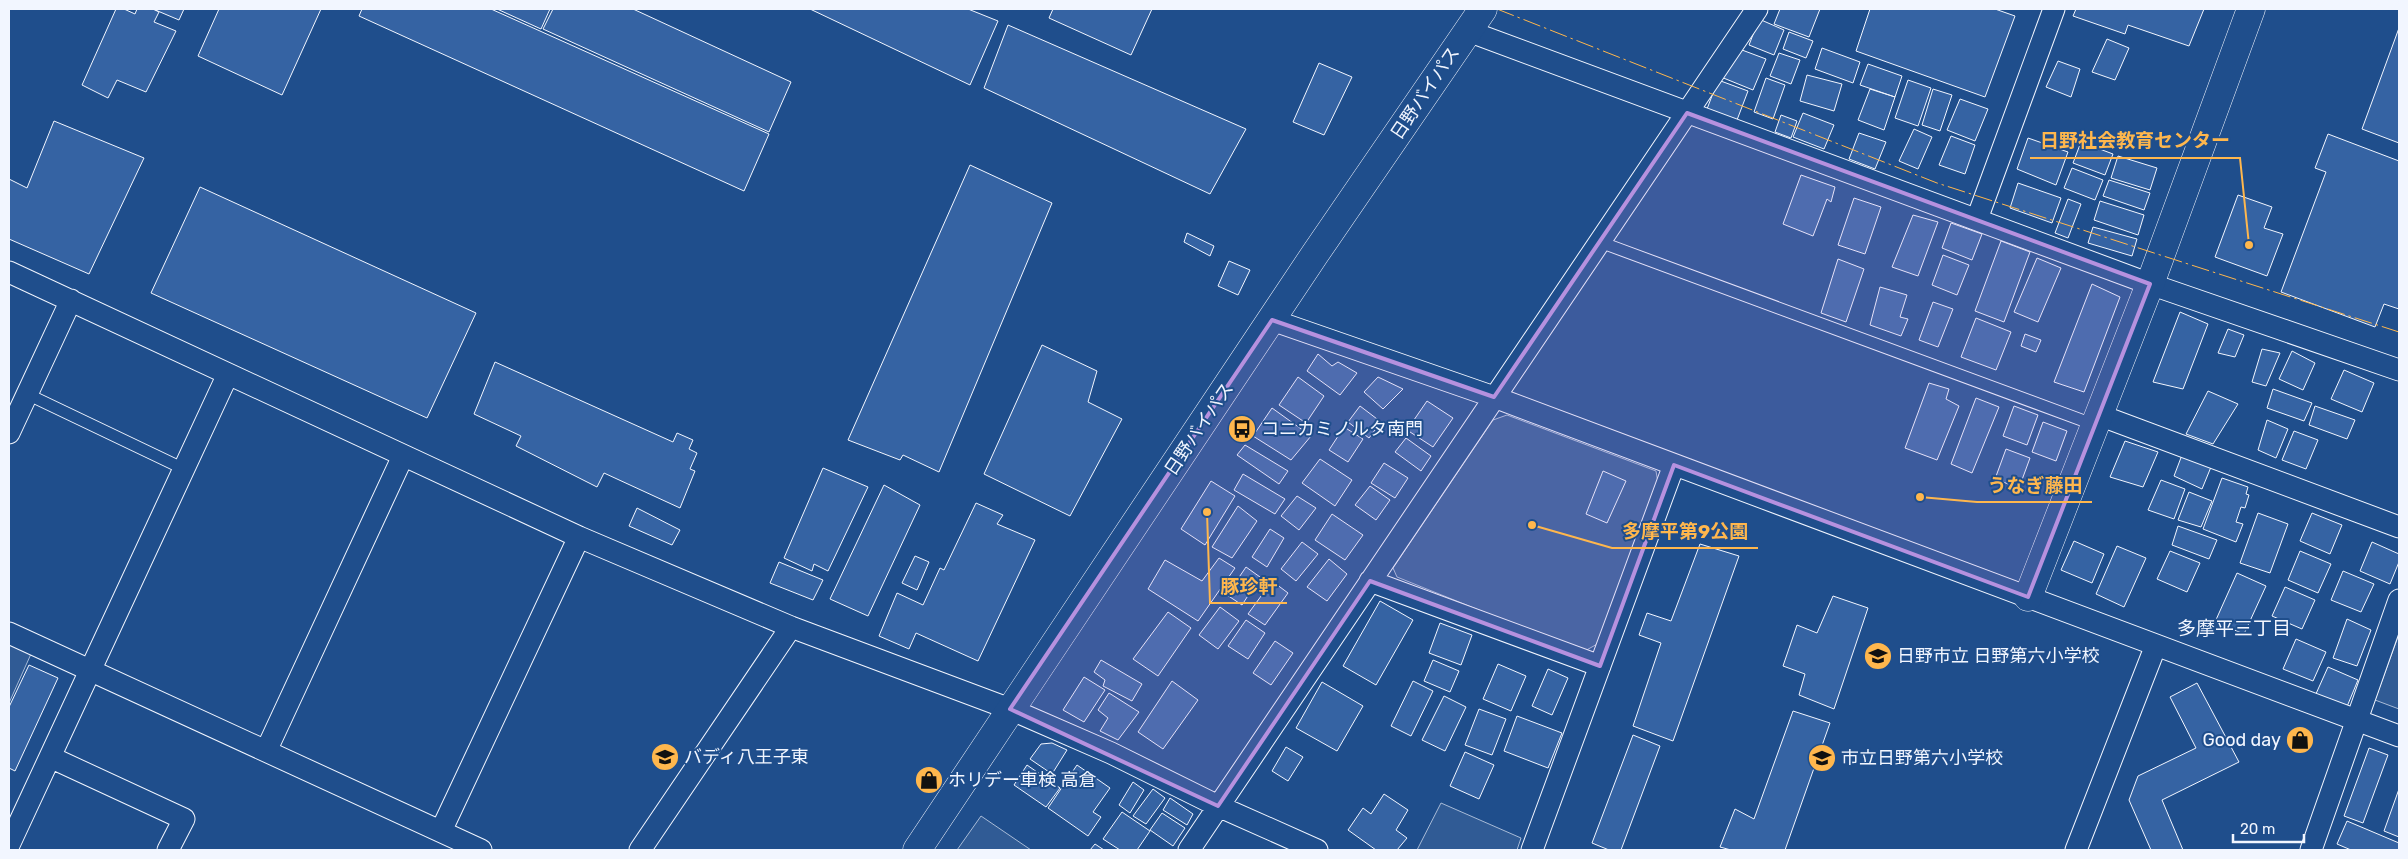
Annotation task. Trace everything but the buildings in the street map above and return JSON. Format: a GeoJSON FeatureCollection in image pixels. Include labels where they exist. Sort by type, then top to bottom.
{"type":"FeatureCollection","features":[{"type":"Feature","properties":{"kind":"main road"},"geometry":{"type":"LineString","coordinates":[[2028,597],[2150,284],[2252,9]]}},
{"type":"Feature","properties":{"kind":"main road","name":"日野バイパス"},"geometry":{"type":"LineString","coordinates":[[917,850],[1272,320],[1314,254],[1475,20]]}},
{"type":"Feature","properties":{"kind":"street"},"geometry":{"type":"LineString","coordinates":[[1189,850],[1757,9]]}},
{"type":"Feature","properties":{"kind":"street"},"geometry":{"type":"LineString","coordinates":[[1977,219],[2054,9]]}},
{"type":"Feature","properties":{"kind":"street"},"geometry":{"type":"LineString","coordinates":[[1475,20],[1687,113],[2150,284],[2399,370]]}},
{"type":"Feature","properties":{"kind":"street"},"geometry":{"type":"LineString","coordinates":[[9,272],[579,537],[791,627],[1010,709],[1110,753],[1218,806],[1318,850]]}},
{"type":"Feature","properties":{"kind":"street"},"geometry":{"type":"LineString","coordinates":[[9,433],[71,300]]}},
{"type":"Feature","properties":{"kind":"street"},"geometry":{"type":"LineString","coordinates":[[1272,320],[1494,397],[2399,736]]}},
{"type":"Feature","properties":{"kind":"street"},"geometry":{"type":"LineString","coordinates":[[14,850],[9,846],[228,374]]}},
{"type":"Feature","properties":{"kind":"street"},"geometry":{"type":"LineString","coordinates":[[2097,420],[2399,527]]}},
{"type":"Feature","properties":{"kind":"street"},"geometry":{"type":"LineString","coordinates":[[266,751],[403,456]]}},
{"type":"Feature","properties":{"kind":"street"},"geometry":{"type":"LineString","coordinates":[[1532,850],[1674,465]]}},
{"type":"Feature","properties":{"kind":"street"},"geometry":{"type":"LineString","coordinates":[[442,832],[579,537]]}},
{"type":"Feature","properties":{"kind":"street"},"geometry":{"type":"LineString","coordinates":[[1370,581],[1600,666]]}},
{"type":"Feature","properties":{"kind":"street"},"geometry":{"type":"LineString","coordinates":[[2311,850],[2399,600]]}},
{"type":"Feature","properties":{"kind":"street"},"geometry":{"type":"LineString","coordinates":[[640,850],[791,627]]}},
{"type":"Feature","properties":{"kind":"street"},"geometry":{"type":"LineString","coordinates":[[9,633],[481,850]]}},
{"type":"Feature","properties":{"kind":"street"},"geometry":{"type":"LineString","coordinates":[[2076,850],[2156,645]]}},
{"type":"Feature","properties":{"kind":"street"},"geometry":{"type":"LineString","coordinates":[[50,756],[184,819],[168,850]]}},
{"type":"Feature","properties":{"kind":"lane"},"geometry":{"type":"LineString","coordinates":[[1600,242],[2097,420]]}},
{"type":"Feature","properties":{"kind":"lane"},"geometry":{"type":"LineString","coordinates":[[27,394],[184,469]]}},
{"type":"Feature","properties":{"kind":"highlighted area"},"geometry":{"type":"Polygon","coordinates":[[[1687,113],[2150,284],[2028,597],[1674,465],[1600,666],[1370,581],[1218,806],[1010,709],[1272,320],[1494,397],[1687,113]]]}},
{"type":"Feature","properties":{"kind":"shaded area"},"geometry":{"type":"Polygon","coordinates":[[[1507,415],[1656,471],[1658,483],[1599,643],[1583,652],[1397,577],[1393,568],[1493,420],[1507,415]]]}},
{"type":"Feature","properties":{"kind":"shaded area"},"geometry":{"type":"Polygon","coordinates":[[[9,633],[35,645],[9,703],[9,633]]]}},
{"type":"Feature","properties":{"kind":"shaded area"},"geometry":{"type":"Polygon","coordinates":[[[2399,634],[2399,709],[2375,700],[2399,634]]]}},
{"type":"Feature","properties":{"kind":"shaded area"},"geometry":{"type":"Polygon","coordinates":[[[1441,803],[1521,838],[1517,850],[1417,850],[1441,803]]]}},
{"type":"Feature","properties":{"kind":"shaded area"},"geometry":{"type":"Polygon","coordinates":[[[981,816],[1031,850],[957,850],[981,816]]]}},
{"type":"Feature","properties":{"kind":"power"},"geometry":{"type":"LineString","coordinates":[[1497,9],[1937,183],[2399,332]]}},
{"type":"Feature","properties":{"kind":"place","name":"日野社会教育センター"},"geometry":{"type":"Point","coordinates":[2249,245]}},
{"type":"Feature","properties":{"kind":"place","name":"コニカミノルタ南門"},"geometry":{"type":"Point","coordinates":[1242,429]}},
{"type":"Feature","properties":{"kind":"place","name":"うなぎ藤田"},"geometry":{"type":"Point","coordinates":[1920,497]}},
{"type":"Feature","properties":{"kind":"place","name":"豚珍軒"},"geometry":{"type":"Point","coordinates":[1207,512]}},
{"type":"Feature","properties":{"kind":"place","name":"多摩平第9公園"},"geometry":{"type":"Point","coordinates":[1532,525]}},
{"type":"Feature","properties":{"kind":"place","name":"日野市立 日野第六小学校"},"geometry":{"type":"Point","coordinates":[1878,656]}},
{"type":"Feature","properties":{"kind":"place","name":"Good day"},"geometry":{"type":"Point","coordinates":[2300,740]}},
{"type":"Feature","properties":{"kind":"place","name":"バディ八王子東"},"geometry":{"type":"Point","coordinates":[665,757]}},
{"type":"Feature","properties":{"kind":"place","name":"市立日野第六小学校"},"geometry":{"type":"Point","coordinates":[1822,758]}},
{"type":"Feature","properties":{"kind":"place","name":"ホリデー車検 高倉"},"geometry":{"type":"Point","coordinates":[929,780]}},
{"type":"Feature","properties":{"kind":"district","name":"多摩平三丁目"},"geometry":{"type":"Point","coordinates":[2234,628]}}]}
